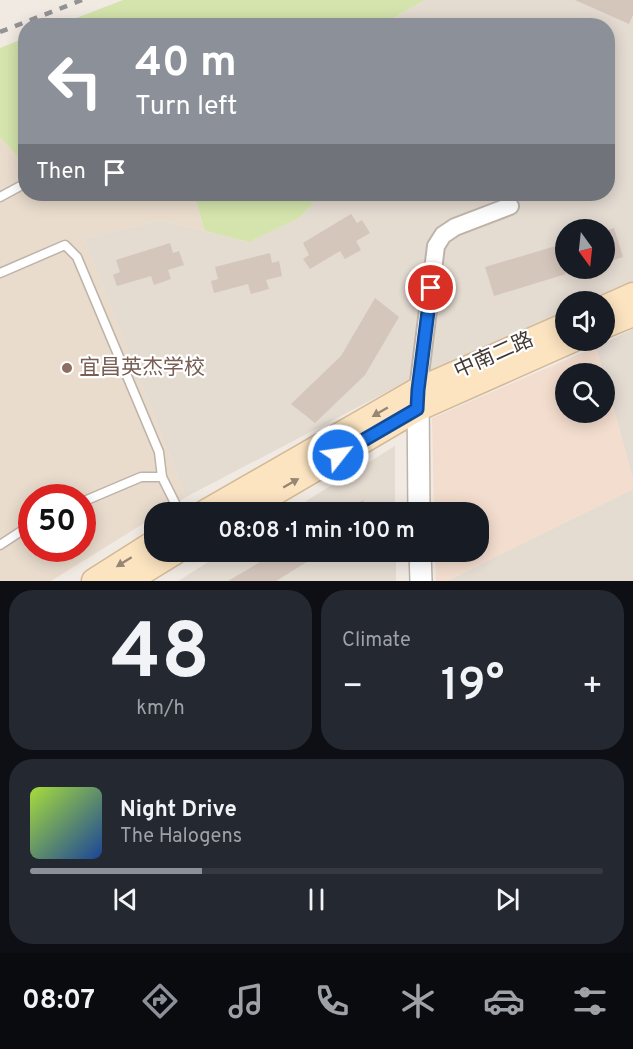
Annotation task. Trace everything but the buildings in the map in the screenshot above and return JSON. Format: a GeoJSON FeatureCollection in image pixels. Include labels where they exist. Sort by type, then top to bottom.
{"type":"FeatureCollection","features":[{"type":"Feature","properties":{"kind":"main road"},"geometry":{"type":"LineString","coordinates":[[615,303],[633,295]]}},
{"type":"Feature","properties":{"kind":"main road"},"geometry":{"type":"LineString","coordinates":[[615,321],[633,314]]}},
{"type":"Feature","properties":{"kind":"main road","name":"中南二路"},"geometry":{"type":"LineString","coordinates":[[225,502],[417,400],[555,331]]}},
{"type":"Feature","properties":{"kind":"main road","name":"中南二路"},"geometry":{"type":"LineString","coordinates":[[257,502],[417,400],[555,347]]}},
{"type":"Feature","properties":{"kind":"main road"},"geometry":{"type":"LineString","coordinates":[[94,581],[144,549]]}},
{"type":"Feature","properties":{"kind":"main road"},"geometry":{"type":"LineString","coordinates":[[128,581],[159,562]]}},
{"type":"Feature","properties":{"kind":"street"},"geometry":{"type":"LineString","coordinates":[[419,502],[417,400],[436,246],[443,235],[455,227],[510,206]]}},
{"type":"Feature","properties":{"kind":"street"},"geometry":{"type":"LineString","coordinates":[[420,562],[421,581]]}},
{"type":"Feature","properties":{"kind":"lane"},"geometry":{"type":"LineString","coordinates":[[0,197],[18,187]]}},
{"type":"Feature","properties":{"kind":"lane"},"geometry":{"type":"LineString","coordinates":[[0,273],[65,245],[77,257],[159,452],[162,477],[174,502]]}},
{"type":"Feature","properties":{"kind":"lane"},"geometry":{"type":"LineString","coordinates":[[96,496],[141,477],[162,477]]}},
{"type":"Feature","properties":{"kind":"lane"},"geometry":{"type":"LineString","coordinates":[[0,545],[18,533]]}},
{"type":"Feature","properties":{"kind":"shaded area"},"geometry":{"type":"Polygon","coordinates":[[[425,0],[633,0],[633,283],[614,291],[555,291],[555,316],[400,385],[186,497],[84,238],[161,220],[249,242],[299,218],[315,201],[615,201],[615,18],[393,18],[425,0]]]}},
{"type":"Feature","properties":{"kind":"shaded area","name":"宜昌英杰学校"},"geometry":{"type":"Polygon","coordinates":[[[0,137],[18,157],[18,201],[196,201],[205,231],[161,220],[84,238],[186,497],[178,502],[144,502],[144,523],[96,553],[96,484],[18,484],[18,562],[82,562],[51,581],[0,581],[0,137]]]}},
{"type":"Feature","properties":{"kind":"shaded area"},"geometry":{"type":"Polygon","coordinates":[[[633,329],[633,479],[615,415],[615,363],[600,363],[597,351],[615,351],[615,338],[633,329]]]}},
{"type":"Feature","properties":{"kind":"shaded area"},"geometry":{"type":"Polygon","coordinates":[[[587,351],[597,351],[600,363],[559,363],[587,351]]]}},
{"type":"Feature","properties":{"kind":"shaded area"},"geometry":{"type":"Polygon","coordinates":[[[555,365],[555,423],[615,423],[615,414],[633,479],[633,489],[489,560],[489,502],[434,502],[432,418],[555,365]]]}},
{"type":"Feature","properties":{"kind":"shaded area"},"geometry":{"type":"Polygon","coordinates":[[[395,446],[395,502],[305,502],[395,446]]]}},
{"type":"Feature","properties":{"kind":"shaded area"},"geometry":{"type":"Polygon","coordinates":[[[633,489],[633,581],[447,581],[633,489]]]}},
{"type":"Feature","properties":{"kind":"shaded area"},"geometry":{"type":"Polygon","coordinates":[[[208,562],[396,562],[396,581],[178,581],[208,562]]]}},
{"type":"Feature","properties":{"kind":"shaded area"},"geometry":{"type":"Polygon","coordinates":[[[435,562],[485,562],[447,581],[436,581],[435,562]]]}},
{"type":"Feature","properties":{"kind":"green space"},"geometry":{"type":"Polygon","coordinates":[[[123,0],[425,0],[393,18],[76,18],[123,0]]]}},
{"type":"Feature","properties":{"kind":"green space"},"geometry":{"type":"Polygon","coordinates":[[[18,41],[18,157],[0,137],[0,48],[18,41]]]}},
{"type":"Feature","properties":{"kind":"green space"},"geometry":{"type":"Polygon","coordinates":[[[196,201],[315,201],[299,218],[249,242],[205,231],[196,201]]]}},
{"type":"Feature","properties":{"kind":"railway"},"geometry":{"type":"LineString","coordinates":[[36,18],[82,0]]}},
{"type":"Feature","properties":{"kind":"railway"},"geometry":{"type":"LineString","coordinates":[[0,32],[18,25]]}},
{"type":"Feature","properties":{"kind":"place","name":"宜昌英杰学校"},"geometry":{"type":"Point","coordinates":[67,368]}},
{"type":"Feature","properties":{"kind":"route"},"geometry":{"type":"LineString","coordinates":[[338,455],[417,409],[431,288]]}}]}
